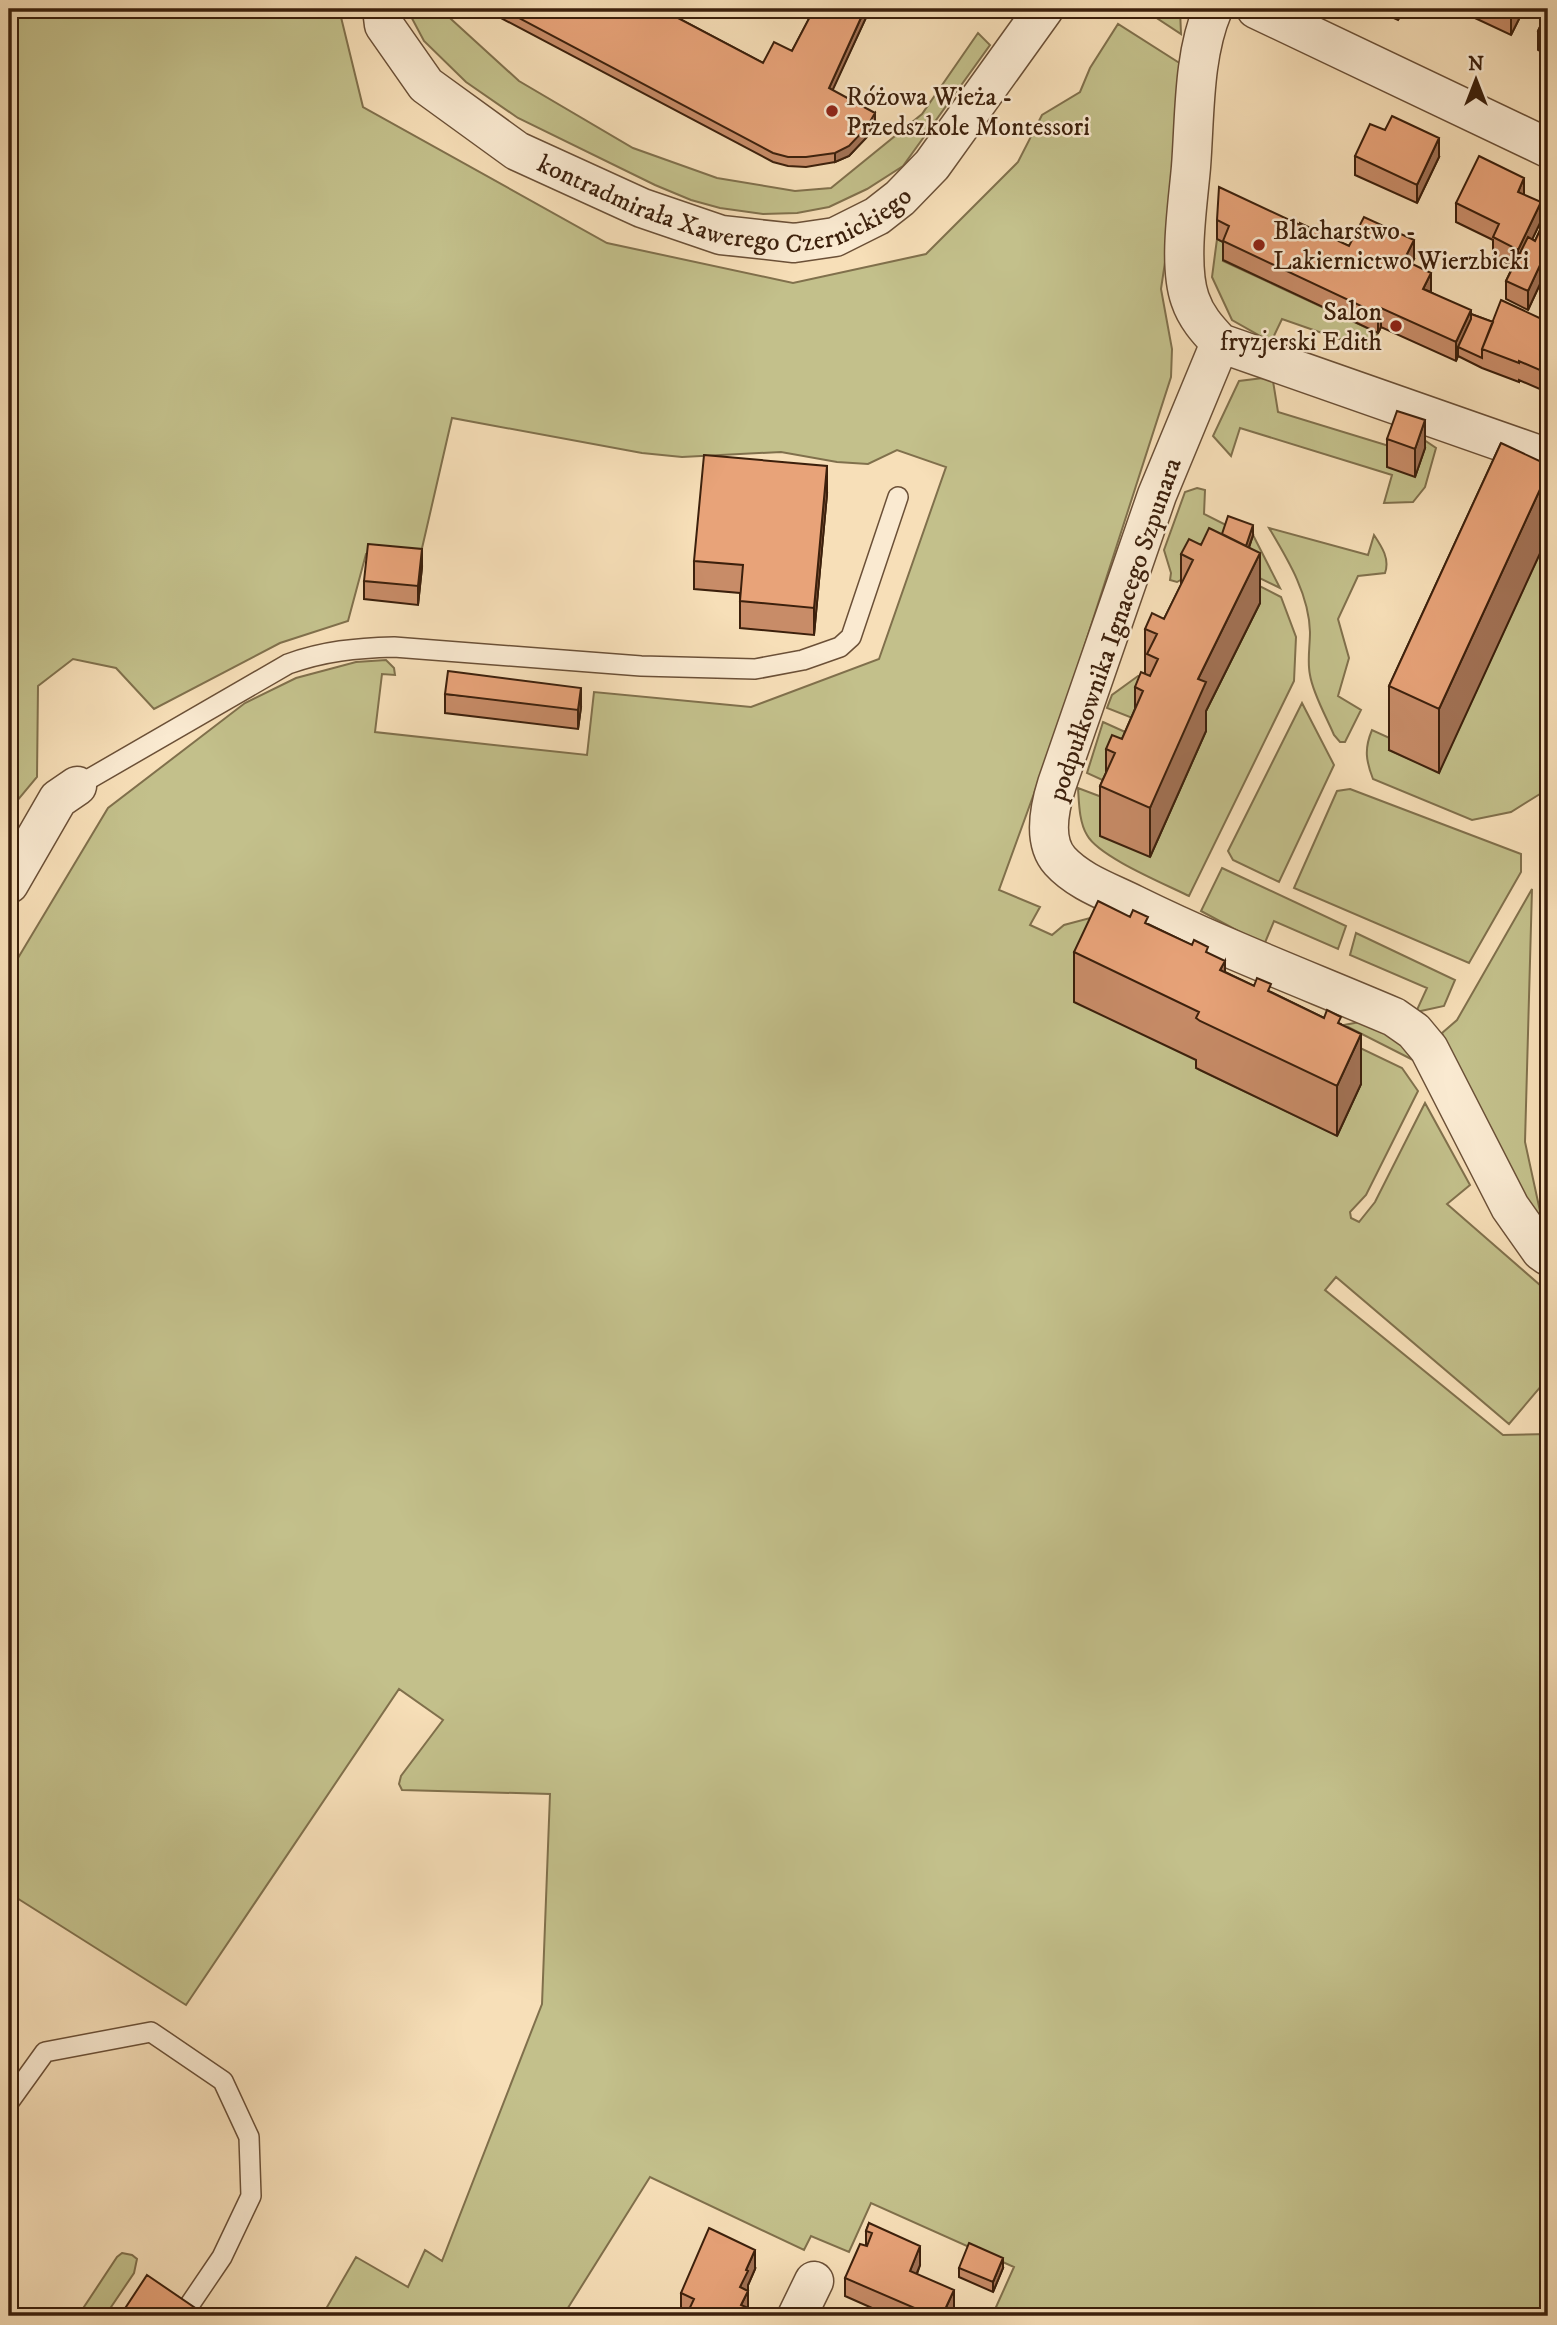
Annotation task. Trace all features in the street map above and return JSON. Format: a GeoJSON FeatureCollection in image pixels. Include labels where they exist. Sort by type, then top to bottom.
{"type":"FeatureCollection","features":[{"type":"Feature","properties":{"kind":"street","name":"kontradmirała Xawerego Czernickiego"},"geometry":{"type":"LineString","coordinates":[[382,9],[384,25],[426,85],[517,151],[642,208],[721,235],[794,243],[835,237],[877,216],[900,198],[932,165],[1044,9]]}},
{"type":"Feature","properties":{"kind":"street"},"geometry":{"type":"LineString","coordinates":[[1213,9],[1207,24],[1200,61],[1184,253],[1189,298],[1201,322],[1220,343],[1548,458]]}},
{"type":"Feature","properties":{"kind":"street"},"geometry":{"type":"LineString","coordinates":[[1256,9],[1548,148]]}},
{"type":"Feature","properties":{"kind":"street","name":"podpułkownika Ignacego Szpunara"},"geometry":{"type":"LineString","coordinates":[[1220,343],[1157,495],[1056,784],[1049,821],[1051,846],[1058,860],[1080,878],[1161,918],[1394,1017],[1414,1031],[1429,1049],[1510,1207],[1533,1241],[1548,1256]]}},
{"type":"Feature","properties":{"kind":"street"},"geometry":{"type":"LineString","coordinates":[[9,884],[58,799],[77,786]]}},
{"type":"Feature","properties":{"kind":"street"},"geometry":{"type":"LineString","coordinates":[[797,2316],[814,2281]]}},
{"type":"Feature","properties":{"kind":"lane"},"geometry":{"type":"LineString","coordinates":[[77,786],[288,664],[314,654],[360,648],[394,648],[641,666],[755,669],[803,660],[840,647],[851,637],[898,497]]}},
{"type":"Feature","properties":{"kind":"lane"},"geometry":{"type":"LineString","coordinates":[[9,2102],[45,2052],[151,2032],[223,2081],[249,2137],[251,2196],[222,2257],[182,2316]]}},
{"type":"Feature","properties":{"kind":"shaded area"},"geometry":{"type":"Polygon","coordinates":[[[9,9],[339,9],[363,107],[607,243],[793,283],[926,254],[1018,162],[1042,115],[1080,92],[1090,68],[1118,24],[1181,64],[1177,182],[1161,289],[1172,349],[1171,377],[1060,722],[999,890],[1040,907],[1030,925],[1052,935],[1064,925],[1090,918],[1112,928],[1199,1061],[1196,1068],[1336,1135],[1361,1084],[1352,1044],[1402,1068],[1418,1091],[1366,1195],[1350,1212],[1351,1218],[1359,1222],[1375,1202],[1425,1103],[1470,1185],[1447,1204],[1548,1292],[1548,1378],[1509,1424],[1336,1277],[1325,1290],[1503,1435],[1548,1434],[1548,2316],[992,2316],[1014,2267],[871,2203],[849,2252],[811,2236],[804,2250],[650,2177],[566,2311],[577,2316],[328,2316],[323,2314],[356,2257],[408,2287],[425,2250],[442,2261],[542,2004],[550,1794],[402,1790],[399,1784],[401,1776],[443,1720],[399,1689],[186,2005],[9,1893],[9,973],[108,808],[245,703],[296,678],[356,662],[386,660],[394,668],[395,675],[382,674],[375,732],[587,755],[594,692],[751,707],[879,659],[946,467],[897,450],[868,464],[837,462],[781,452],[682,457],[642,453],[452,418],[420,557],[366,554],[348,621],[280,643],[154,709],[116,668],[73,659],[38,686],[37,777],[12,807],[9,803],[9,9]]]}},
{"type":"Feature","properties":{"kind":"shaded area"},"geometry":{"type":"Polygon","coordinates":[[[407,9],[440,9],[519,81],[633,148],[717,178],[795,191],[831,188],[922,114],[978,33],[990,45],[903,166],[867,189],[829,207],[797,213],[763,214],[720,208],[691,200],[518,118],[466,82],[424,41],[407,9]]]}},
{"type":"Feature","properties":{"kind":"shaded area"},"geometry":{"type":"Polygon","coordinates":[[[1143,9],[1180,9],[1181,34],[1143,9]]]}},
{"type":"Feature","properties":{"kind":"shaded area"},"geometry":{"type":"Polygon","coordinates":[[[1217,239],[1229,245],[1223,261],[1378,333],[1368,349],[1282,319],[1271,342],[1232,320],[1212,277],[1217,239]]]}},
{"type":"Feature","properties":{"kind":"shaded area"},"geometry":{"type":"Polygon","coordinates":[[[1263,378],[1273,381],[1278,412],[1389,446],[1396,421],[1436,448],[1425,487],[1413,502],[1384,503],[1392,475],[1240,428],[1231,456],[1213,436],[1239,381],[1263,378]]]}},
{"type":"Feature","properties":{"kind":"shaded area"},"geometry":{"type":"Polygon","coordinates":[[[1197,488],[1205,490],[1204,514],[1228,526],[1216,560],[1177,582],[1170,580],[1171,573],[1164,550],[1185,492],[1197,488]]]}},
{"type":"Feature","properties":{"kind":"shaded area"},"geometry":{"type":"Polygon","coordinates":[[[1269,528],[1368,555],[1374,535],[1384,553],[1387,563],[1385,573],[1358,576],[1338,619],[1349,658],[1338,696],[1361,710],[1345,742],[1340,742],[1334,735],[1314,690],[1309,670],[1310,632],[1306,604],[1296,578],[1269,528]]]}},
{"type":"Feature","properties":{"kind":"shaded area"},"geometry":{"type":"Polygon","coordinates":[[[1253,535],[1280,588],[1241,569],[1253,535]]]}},
{"type":"Feature","properties":{"kind":"shaded area"},"geometry":{"type":"Polygon","coordinates":[[[1548,536],[1548,789],[1511,812],[1472,820],[1373,779],[1367,755],[1372,730],[1394,740],[1389,750],[1439,772],[1548,536]]]}},
{"type":"Feature","properties":{"kind":"shaded area"},"geometry":{"type":"Polygon","coordinates":[[[1226,569],[1281,597],[1296,637],[1294,681],[1189,896],[1118,861],[1094,843],[1082,824],[1078,788],[1115,802],[1198,728],[1226,569]]]}},
{"type":"Feature","properties":{"kind":"shaded area"},"geometry":{"type":"Polygon","coordinates":[[[1138,676],[1145,678],[1150,725],[1107,708],[1112,695],[1138,676]]]}},
{"type":"Feature","properties":{"kind":"shaded area"},"geometry":{"type":"Polygon","coordinates":[[[1302,703],[1334,765],[1279,882],[1233,860],[1228,851],[1302,703]]]}},
{"type":"Feature","properties":{"kind":"shaded area"},"geometry":{"type":"Polygon","coordinates":[[[1103,722],[1143,740],[1122,789],[1087,773],[1103,722]]]}},
{"type":"Feature","properties":{"kind":"shaded area"},"geometry":{"type":"Polygon","coordinates":[[[1350,789],[1521,854],[1521,872],[1469,963],[1294,888],[1337,791],[1350,789]]]}},
{"type":"Feature","properties":{"kind":"shaded area"},"geometry":{"type":"Polygon","coordinates":[[[1222,868],[1346,926],[1338,949],[1274,921],[1264,945],[1201,911],[1222,868]]]}},
{"type":"Feature","properties":{"kind":"shaded area"},"geometry":{"type":"Polygon","coordinates":[[[1532,889],[1525,1142],[1545,1234],[1471,1104],[1442,1033],[1457,1020],[1532,889]]]}},
{"type":"Feature","properties":{"kind":"shaded area"},"geometry":{"type":"Polygon","coordinates":[[[1356,933],[1455,980],[1444,1006],[1416,1012],[1427,988],[1350,955],[1356,933]]]}},
{"type":"Feature","properties":{"kind":"shaded area"},"geometry":{"type":"Polygon","coordinates":[[[1548,938],[1548,1173],[1543,1150],[1548,938]]]}},
{"type":"Feature","properties":{"kind":"shaded area"},"geometry":{"type":"Polygon","coordinates":[[[1365,1021],[1390,1033],[1419,1063],[1344,1025],[1365,1021]]]}},
{"type":"Feature","properties":{"kind":"shaded area"},"geometry":{"type":"Polygon","coordinates":[[[122,2253],[137,2259],[134,2273],[105,2316],[78,2316],[117,2257],[122,2253]]]}},
{"type":"Feature","properties":{"kind":"building"},"geometry":{"type":"Polygon","coordinates":[[[502,9],[661,9],[763,63],[774,42],[792,51],[814,9],[865,9],[829,88],[875,113],[867,127],[849,146],[835,153],[788,157],[773,153],[502,9]]]}},
{"type":"Feature","properties":{"kind":"building"},"geometry":{"type":"Polygon","coordinates":[[[1495,9],[1515,9],[1511,16],[1495,9]]]}},
{"type":"Feature","properties":{"kind":"building"},"geometry":{"type":"Polygon","coordinates":[[[1548,10],[1548,36],[1538,31],[1548,10]]]}},
{"type":"Feature","properties":{"kind":"building"},"geometry":{"type":"Polygon","coordinates":[[[1392,116],[1439,138],[1417,185],[1355,156],[1370,124],[1385,130],[1392,116]]]}},
{"type":"Feature","properties":{"kind":"building"},"geometry":{"type":"Polygon","coordinates":[[[1479,156],[1524,178],[1518,192],[1541,202],[1518,250],[1493,237],[1499,224],[1456,203],[1479,156]]]}},
{"type":"Feature","properties":{"kind":"building"},"geometry":{"type":"Polygon","coordinates":[[[1219,187],[1349,246],[1364,217],[1414,240],[1404,260],[1431,273],[1423,289],[1471,310],[1456,342],[1381,308],[1378,314],[1223,241],[1229,226],[1217,220],[1219,187]]]}},
{"type":"Feature","properties":{"kind":"building"},"geometry":{"type":"Polygon","coordinates":[[[1548,213],[1548,251],[1528,291],[1506,281],[1528,237],[1535,241],[1548,213]]]}},
{"type":"Feature","properties":{"kind":"building"},"geometry":{"type":"Polygon","coordinates":[[[1501,300],[1548,322],[1548,371],[1482,349],[1501,300]]]}},
{"type":"Feature","properties":{"kind":"building"},"geometry":{"type":"Polygon","coordinates":[[[1471,314],[1493,322],[1482,349],[1482,358],[1458,347],[1471,314]]]}},
{"type":"Feature","properties":{"kind":"building"},"geometry":{"type":"Polygon","coordinates":[[[1397,411],[1425,420],[1415,449],[1387,439],[1397,411]]]}},
{"type":"Feature","properties":{"kind":"building"},"geometry":{"type":"Polygon","coordinates":[[[1501,443],[1548,465],[1548,472],[1439,709],[1389,686],[1501,443]]]}},
{"type":"Feature","properties":{"kind":"building"},"geometry":{"type":"Polygon","coordinates":[[[704,455],[827,466],[814,608],[740,601],[743,565],[694,561],[704,455]]]}},
{"type":"Feature","properties":{"kind":"building"},"geometry":{"type":"Polygon","coordinates":[[[1228,516],[1253,525],[1246,546],[1222,534],[1228,516]]]}},
{"type":"Feature","properties":{"kind":"building"},"geometry":{"type":"Polygon","coordinates":[[[1209,528],[1260,553],[1198,679],[1206,682],[1150,808],[1100,786],[1115,753],[1106,749],[1112,735],[1122,739],[1143,691],[1135,687],[1141,672],[1150,676],[1158,659],[1147,654],[1157,634],[1145,629],[1152,613],[1164,619],[1193,560],[1181,554],[1189,539],[1201,545],[1209,528]]]}},
{"type":"Feature","properties":{"kind":"building"},"geometry":{"type":"Polygon","coordinates":[[[368,544],[422,549],[418,586],[364,581],[368,544]]]}},
{"type":"Feature","properties":{"kind":"building"},"geometry":{"type":"Polygon","coordinates":[[[448,671],[581,688],[578,710],[445,694],[448,671]]]}},
{"type":"Feature","properties":{"kind":"building"},"geometry":{"type":"Polygon","coordinates":[[[1098,901],[1130,917],[1133,910],[1148,917],[1145,923],[1192,945],[1194,940],[1208,947],[1206,952],[1225,961],[1220,970],[1254,986],[1257,978],[1271,984],[1268,991],[1324,1018],[1327,1010],[1341,1017],[1338,1023],[1361,1034],[1337,1086],[1200,1021],[1196,1018],[1199,1012],[1074,952],[1098,901]]]}},
{"type":"Feature","properties":{"kind":"building"},"geometry":{"type":"Polygon","coordinates":[[[869,2223],[920,2246],[910,2271],[954,2290],[942,2316],[933,2316],[845,2278],[860,2244],[867,2246],[872,2233],[866,2231],[869,2223]]]}},
{"type":"Feature","properties":{"kind":"building"},"geometry":{"type":"Polygon","coordinates":[[[709,2228],[755,2250],[740,2287],[748,2291],[741,2305],[753,2310],[750,2316],[686,2316],[694,2299],[681,2293],[709,2228]]]}},
{"type":"Feature","properties":{"kind":"building"},"geometry":{"type":"Polygon","coordinates":[[[969,2243],[1003,2258],[993,2282],[959,2268],[969,2243]]]}},
{"type":"Feature","properties":{"kind":"building"},"geometry":{"type":"Polygon","coordinates":[[[147,2275],[207,2316],[120,2316],[147,2275]]]}},
{"type":"Feature","properties":{"kind":"place","name":"Różowa Wieża - Przedszkole Montessori"},"geometry":{"type":"Point","coordinates":[832,111]}},
{"type":"Feature","properties":{"kind":"place","name":"Blacharstwo - Lakiernictwo Wierzbicki"},"geometry":{"type":"Point","coordinates":[1259,245]}},
{"type":"Feature","properties":{"kind":"place","name":"Salon fryzjerski Edith"},"geometry":{"type":"Point","coordinates":[1396,326]}}]}
